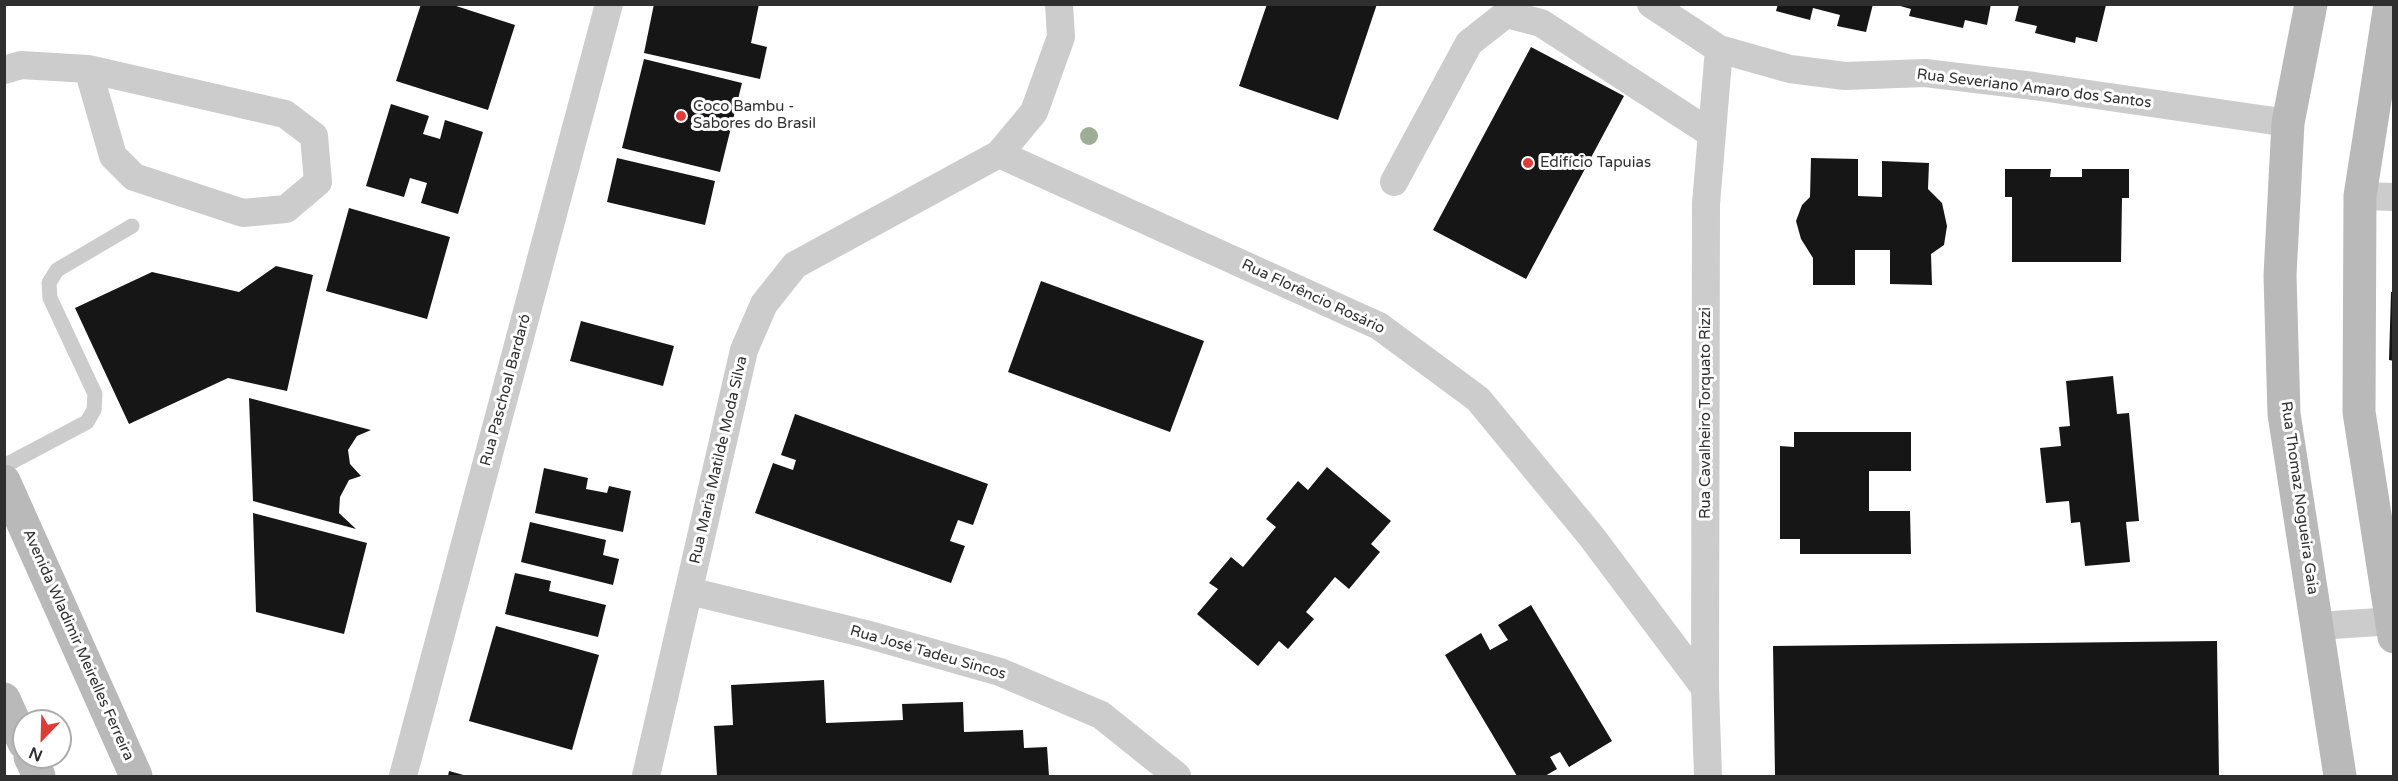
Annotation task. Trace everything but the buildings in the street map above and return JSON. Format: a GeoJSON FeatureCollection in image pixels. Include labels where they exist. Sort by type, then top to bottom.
{"type":"FeatureCollection","features":[{"type":"Feature","properties":{"kind":"street","name":"Rua Paschoal Bardaró"},"geometry":{"type":"LineString","coordinates":[[403,777],[609,4]]}},
{"type":"Feature","properties":{"kind":"street","name":"Rua Maria Matilde Moda Silva"},"geometry":{"type":"LineString","coordinates":[[646,777],[744,350],[765,304],[795,266],[999,154],[1034,112],[1061,36],[1059,4]]}},
{"type":"Feature","properties":{"kind":"street","name":"Rua Severiano Amaro dos Santos"},"geometry":{"type":"LineString","coordinates":[[1651,4],[1719,49],[1790,69],[1834,75],[1925,73],[2034,86],[2288,123]]}},
{"type":"Feature","properties":{"kind":"street","name":"Rua Thomaz Nogueira Gaia"},"geometry":{"type":"LineString","coordinates":[[2311,4],[2288,123],[2280,275],[2284,414],[2340,777]]}},
{"type":"Feature","properties":{"kind":"street"},"geometry":{"type":"LineString","coordinates":[[2317,626],[2392,626],[2360,412],[2360,196],[2390,4]]}},
{"type":"Feature","properties":{"kind":"street"},"geometry":{"type":"LineString","coordinates":[[1394,182],[1469,43],[1506,14],[1541,22],[1712,134]]}},
{"type":"Feature","properties":{"kind":"street","name":"Rua Cavalheiro Torquato Rizzi"},"geometry":{"type":"LineString","coordinates":[[1708,777],[1705,688],[1706,204],[1719,49]]}},
{"type":"Feature","properties":{"kind":"street"},"geometry":{"type":"LineString","coordinates":[[4,70],[21,65],[88,69],[285,114],[314,136],[318,182],[286,209],[243,213],[134,177],[113,156],[88,69]]}},
{"type":"Feature","properties":{"kind":"street","name":"Rua Florêncio Rosário"},"geometry":{"type":"LineString","coordinates":[[999,154],[1379,326],[1478,399],[1591,536],[1705,688]]}},
{"type":"Feature","properties":{"kind":"street"},"geometry":{"type":"LineString","coordinates":[[2360,196],[2394,198]]}},
{"type":"Feature","properties":{"kind":"street","name":"Avenida Wladimir Meirelles Ferreira"},"geometry":{"type":"LineString","coordinates":[[4,481],[136,777]]}},
{"type":"Feature","properties":{"kind":"street","name":"Rua José Tadeu Sincos"},"geometry":{"type":"LineString","coordinates":[[689,591],[866,634],[1000,672],[1101,715],[1177,777]]}},
{"type":"Feature","properties":{"kind":"street"},"geometry":{"type":"LineString","coordinates":[[4,699],[12,717]]}},
{"type":"Feature","properties":{"kind":"lane"},"geometry":{"type":"LineString","coordinates":[[4,466],[87,422],[94,410],[95,394],[50,298],[49,283],[57,270],[132,226]]}},
{"type":"Feature","properties":{"kind":"place","name":"Coco Bambu - Sabores do Brasil"},"geometry":{"type":"Point","coordinates":[681,116]}},
{"type":"Feature","properties":{"kind":"place","name":"Edifício Tapuias"},"geometry":{"type":"Point","coordinates":[1528,163]}}]}
